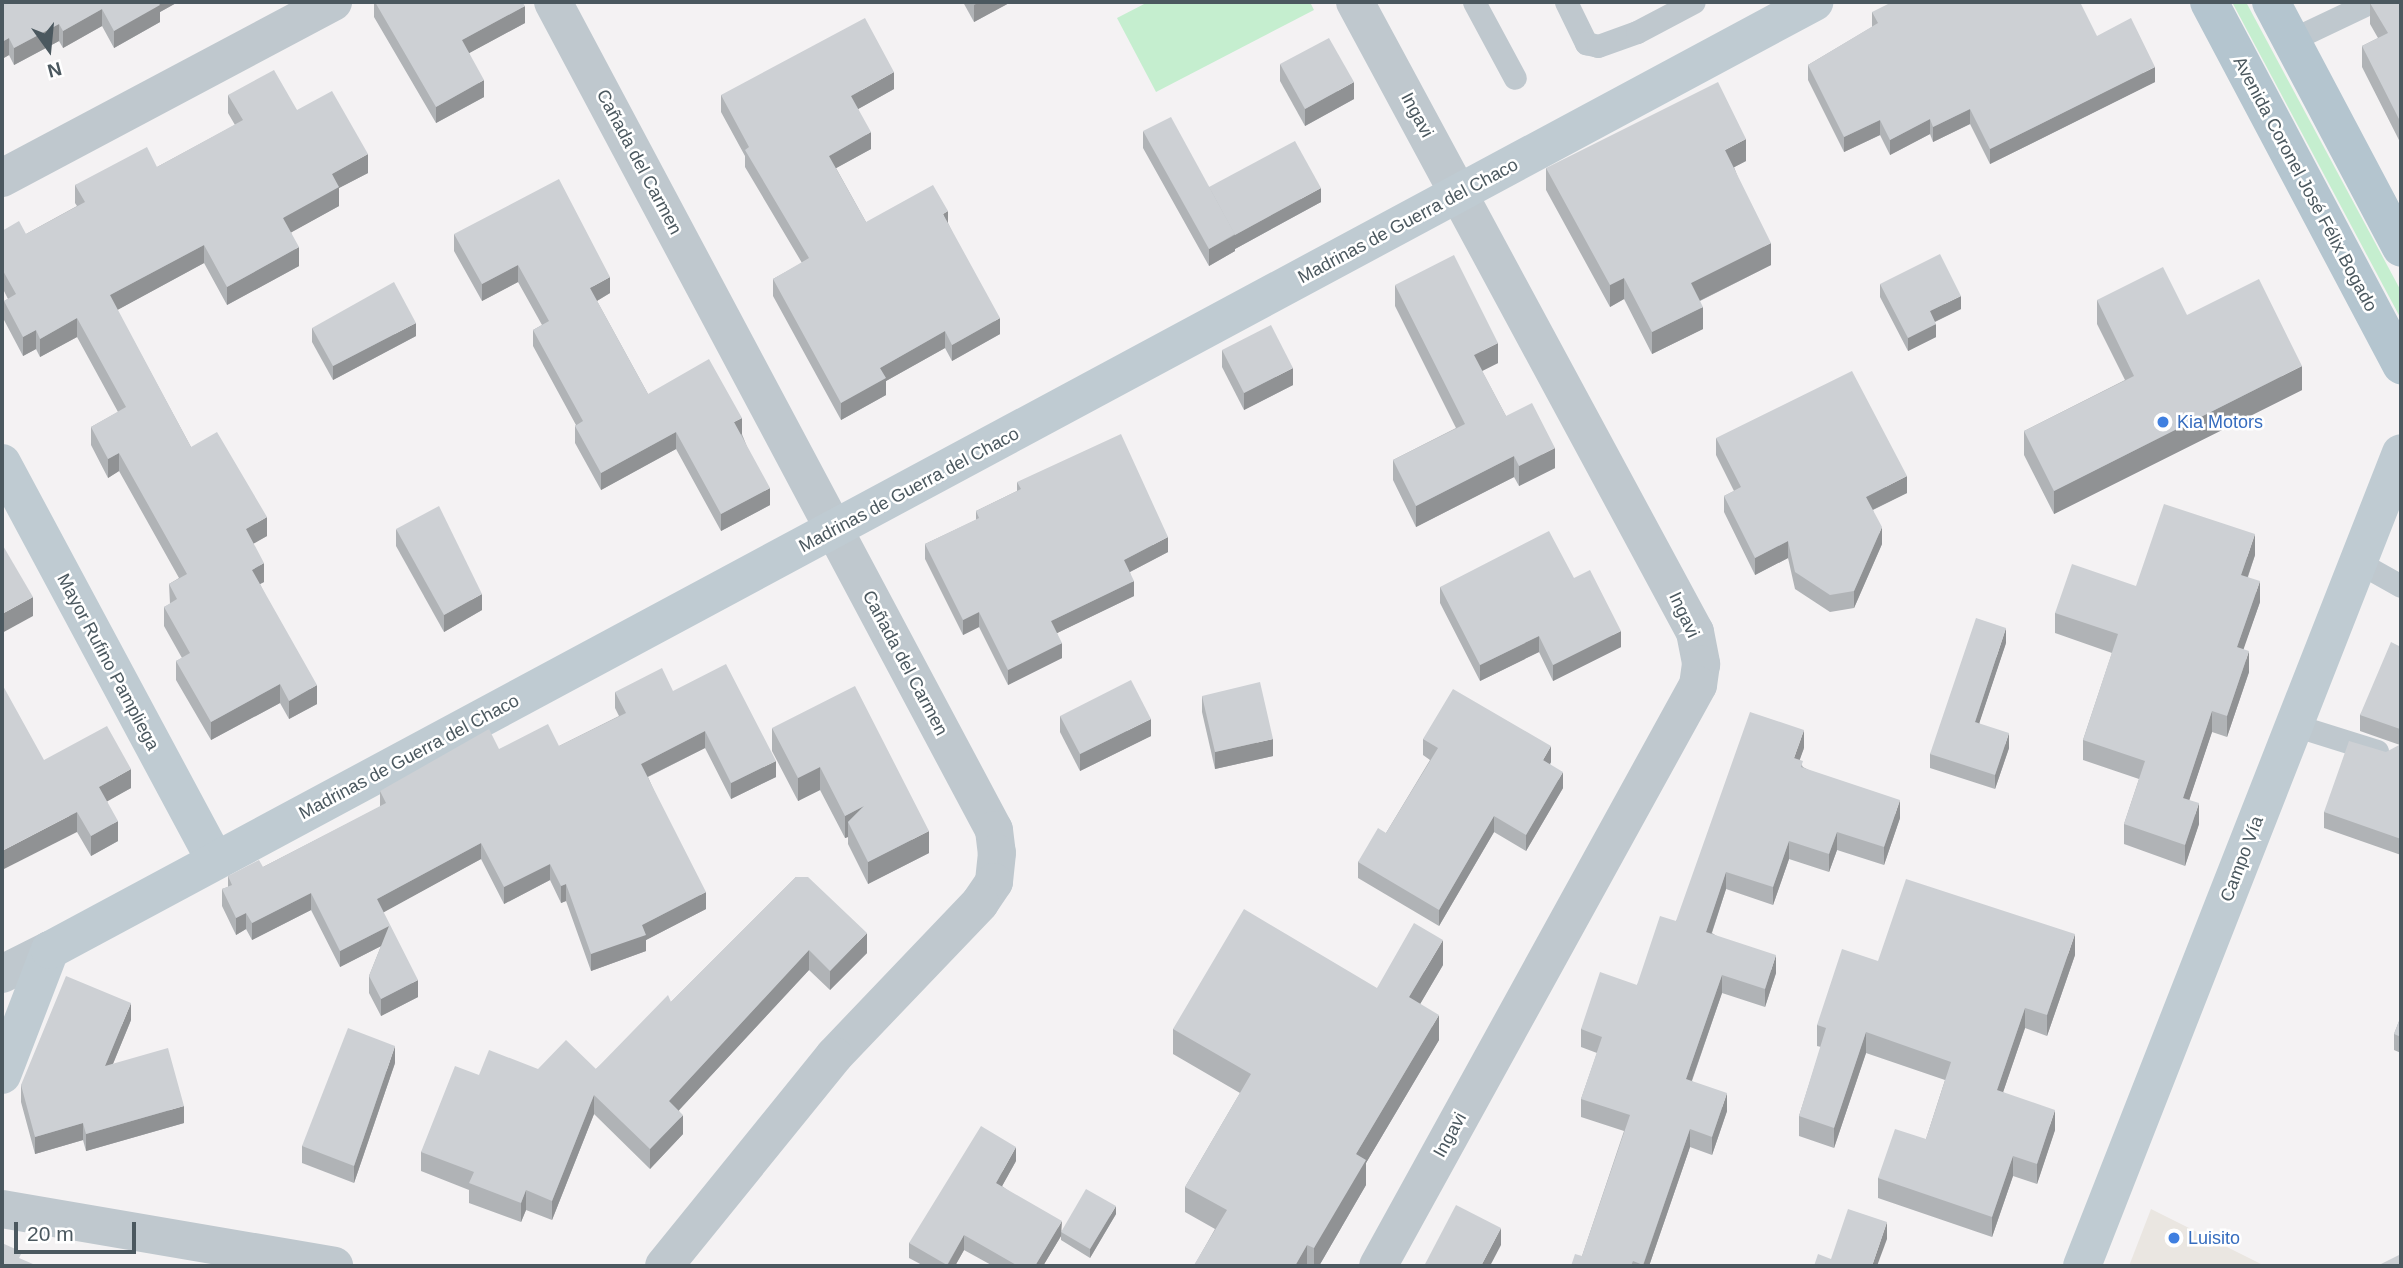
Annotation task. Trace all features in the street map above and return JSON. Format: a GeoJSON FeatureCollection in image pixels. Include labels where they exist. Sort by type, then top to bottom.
{"type":"FeatureCollection","features":[{"type":"Feature","properties":{"kind":"main road","name":"Avenida Coronel José Félix Bogado"},"geometry":{"type":"LineString","coordinates":[[2209,2],[2401,365]]}},
{"type":"Feature","properties":{"kind":"main road"},"geometry":{"type":"LineString","coordinates":[[2271,2],[2401,248]]}},
{"type":"Feature","properties":{"kind":"street"},"geometry":{"type":"LineString","coordinates":[[2,178],[332,2]]}},
{"type":"Feature","properties":{"kind":"street","name":"Cañada del Carmen"},"geometry":{"type":"LineString","coordinates":[[553,2],[994,830],[994,882],[980,903],[834,1056],[664,1266]]}},
{"type":"Feature","properties":{"kind":"street","name":"Ingavi"},"geometry":{"type":"LineString","coordinates":[[1355,2],[1695,632],[1701,664],[1698,685],[1378,1266]]}},
{"type":"Feature","properties":{"kind":"street","name":"Madrinas de Guerra del Chaco"},"geometry":{"type":"LineString","coordinates":[[2,974],[835,530],[1814,2]]}},
{"type":"Feature","properties":{"kind":"street","name":"Campo Vía"},"geometry":{"type":"LineString","coordinates":[[2082,1266],[2401,453]]}},
{"type":"Feature","properties":{"kind":"street","name":"Mayor Rufino Pampliega"},"geometry":{"type":"LineString","coordinates":[[2,463],[215,861]]}},
{"type":"Feature","properties":{"kind":"street"},"geometry":{"type":"LineString","coordinates":[[2,1074],[50,950]]}},
{"type":"Feature","properties":{"kind":"street"},"geometry":{"type":"LineString","coordinates":[[2,1209],[334,1266]]}},
{"type":"Feature","properties":{"kind":"lane"},"geometry":{"type":"LineString","coordinates":[[1474,2],[1516,78]]}},
{"type":"Feature","properties":{"kind":"lane"},"geometry":{"type":"LineString","coordinates":[[1566,2],[1586,43],[1598,46],[1637,32],[1694,2]]}},
{"type":"Feature","properties":{"kind":"lane"},"geometry":{"type":"LineString","coordinates":[[2291,40],[2371,2]]}},
{"type":"Feature","properties":{"kind":"lane"},"geometry":{"type":"LineString","coordinates":[[2358,562],[2401,586]]}},
{"type":"Feature","properties":{"kind":"lane"},"geometry":{"type":"LineString","coordinates":[[2294,725],[2390,755]]}},
{"type":"Feature","properties":{"kind":"shaded area","name":"Luisito"},"geometry":{"type":"Polygon","coordinates":[[[2151,1209],[2265,1266],[2129,1266],[2151,1209]]]}},
{"type":"Feature","properties":{"kind":"green space"},"geometry":{"type":"Polygon","coordinates":[[[1148,2],[1310,2],[1314,10],[1156,92],[1117,18],[1148,2]]]}},
{"type":"Feature","properties":{"kind":"green space"},"geometry":{"type":"Polygon","coordinates":[[[2232,2],[2246,2],[2401,291],[2401,319],[2232,2]]]}},
{"type":"Feature","properties":{"kind":"building"},"geometry":{"type":"Polygon","coordinates":[[[2,2],[158,2],[160,5],[114,31],[102,9],[63,31],[59,24],[14,48],[9,38],[2,42],[2,2]]]}},
{"type":"Feature","properties":{"kind":"building"},"geometry":{"type":"Polygon","coordinates":[[[375,2],[522,2],[525,6],[462,40],[484,80],[436,107],[375,2]]]}},
{"type":"Feature","properties":{"kind":"building"},"geometry":{"type":"Polygon","coordinates":[[[1892,2],[2080,2],[2097,36],[2131,18],[2155,67],[1990,149],[1970,109],[1933,127],[1930,119],[1890,140],[1880,120],[1844,137],[1808,65],[1878,23],[1872,12],[1892,2]]]}},
{"type":"Feature","properties":{"kind":"building"},"geometry":{"type":"Polygon","coordinates":[[[2401,2],[2401,123],[2362,46],[2388,33],[2370,3],[2401,2]]]}},
{"type":"Feature","properties":{"kind":"building"},"geometry":{"type":"Polygon","coordinates":[[[865,18],[894,72],[851,96],[871,132],[829,156],[866,222],[933,185],[948,211],[943,214],[1000,318],[952,345],[945,331],[880,368],[886,378],[841,403],[773,279],[809,258],[745,150],[749,147],[721,95],[865,18]]]}},
{"type":"Feature","properties":{"kind":"building"},"geometry":{"type":"Polygon","coordinates":[[[1329,38],[1354,82],[1305,109],[1280,64],[1329,38]]]}},
{"type":"Feature","properties":{"kind":"building"},"geometry":{"type":"Polygon","coordinates":[[[274,70],[297,110],[332,91],[368,154],[332,174],[339,187],[283,218],[299,247],[227,287],[204,245],[110,295],[191,447],[217,432],[267,517],[246,529],[264,563],[252,570],[317,685],[289,701],[280,684],[211,722],[176,661],[190,653],[164,607],[177,599],[169,584],[187,574],[119,453],[108,459],[91,427],[126,407],[77,318],[40,339],[36,330],[23,337],[4,301],[16,294],[2,269],[2,231],[19,221],[26,234],[85,202],[75,185],[147,147],[157,167],[243,120],[228,95],[274,70]]]}},
{"type":"Feature","properties":{"kind":"building"},"geometry":{"type":"Polygon","coordinates":[[[1718,82],[1746,139],[1725,150],[1771,243],[1691,283],[1703,307],[1652,332],[1624,278],[1610,285],[1546,168],[1718,82]]]}},
{"type":"Feature","properties":{"kind":"building"},"geometry":{"type":"Polygon","coordinates":[[[1171,117],[1235,234],[1209,249],[1143,131],[1171,117]]]}},
{"type":"Feature","properties":{"kind":"building"},"geometry":{"type":"Polygon","coordinates":[[[1295,141],[1321,188],[1235,235],[1209,187],[1295,141]]]}},
{"type":"Feature","properties":{"kind":"building"},"geometry":{"type":"Polygon","coordinates":[[[559,179],[610,277],[590,288],[648,394],[709,359],[742,418],[734,422],[770,488],[721,514],[676,432],[601,473],[575,426],[583,421],[533,330],[549,321],[518,265],[482,284],[454,234],[559,179]]]}},
{"type":"Feature","properties":{"kind":"building"},"geometry":{"type":"Polygon","coordinates":[[[1940,254],[1961,296],[1930,311],[1936,324],[1908,338],[1880,284],[1940,254]]]}},
{"type":"Feature","properties":{"kind":"building"},"geometry":{"type":"Polygon","coordinates":[[[1454,255],[1498,343],[1474,355],[1506,416],[1532,403],[1555,448],[1519,466],[1514,456],[1416,506],[1393,460],[1465,424],[1395,285],[1454,255]]]}},
{"type":"Feature","properties":{"kind":"building"},"geometry":{"type":"Polygon","coordinates":[[[2163,267],[2187,315],[2259,279],[2302,366],[2054,491],[2024,431],[2134,376],[2097,300],[2163,267]]]}},
{"type":"Feature","properties":{"kind":"building"},"geometry":{"type":"Polygon","coordinates":[[[394,282],[416,323],[333,366],[312,328],[394,282]]]}},
{"type":"Feature","properties":{"kind":"building"},"geometry":{"type":"Polygon","coordinates":[[[1271,325],[1293,368],[1244,393],[1222,350],[1271,325]]]}},
{"type":"Feature","properties":{"kind":"building"},"geometry":{"type":"Polygon","coordinates":[[[1852,371],[1907,476],[1866,497],[1882,527],[1854,591],[1830,595],[1795,572],[1788,541],[1755,558],[1724,496],[1741,487],[1716,438],[1852,371]]]}},
{"type":"Feature","properties":{"kind":"building"},"geometry":{"type":"Polygon","coordinates":[[[1121,434],[1168,537],[1124,560],[1134,581],[1051,621],[1062,643],[1008,670],[979,612],[963,620],[925,544],[979,518],[976,511],[1021,489],[1017,482],[1121,434]]]}},
{"type":"Feature","properties":{"kind":"building"},"geometry":{"type":"Polygon","coordinates":[[[2164,504],[2255,534],[2241,575],[2260,581],[2237,647],[2249,651],[2227,716],[2212,711],[2183,798],[2199,803],[2185,845],[2124,824],[2145,761],[2083,740],[2118,634],[2055,613],[2072,564],[2136,586],[2164,504]]]}},
{"type":"Feature","properties":{"kind":"building"},"geometry":{"type":"Polygon","coordinates":[[[439,506],[482,594],[444,615],[396,529],[439,506]]]}},
{"type":"Feature","properties":{"kind":"building"},"geometry":{"type":"Polygon","coordinates":[[[1549,531],[1574,578],[1590,570],[1621,631],[1553,665],[1539,636],[1480,665],[1440,587],[1549,531]]]}},
{"type":"Feature","properties":{"kind":"building"},"geometry":{"type":"Polygon","coordinates":[[[2,544],[33,597],[2,614],[2,544]]]}},
{"type":"Feature","properties":{"kind":"building"},"geometry":{"type":"Polygon","coordinates":[[[1976,618],[2006,628],[1975,722],[2009,733],[1995,775],[1930,754],[1976,618]]]}},
{"type":"Feature","properties":{"kind":"building"},"geometry":{"type":"Polygon","coordinates":[[[2391,642],[2401,647],[2401,735],[2400,729],[2360,715],[2391,642]]]}},
{"type":"Feature","properties":{"kind":"building"},"geometry":{"type":"Polygon","coordinates":[[[726,664],[776,761],[731,783],[705,731],[641,764],[706,892],[642,925],[646,935],[591,954],[566,884],[561,886],[550,864],[504,887],[481,843],[377,899],[418,980],[381,999],[369,976],[389,926],[340,951],[311,893],[252,923],[246,913],[236,918],[222,889],[232,885],[228,876],[259,860],[263,867],[386,803],[380,791],[489,729],[499,749],[548,724],[559,746],[626,713],[615,692],[662,668],[673,691],[726,664]]]}},
{"type":"Feature","properties":{"kind":"building"},"geometry":{"type":"Polygon","coordinates":[[[1131,680],[1151,719],[1080,754],[1060,716],[1131,680]]]}},
{"type":"Feature","properties":{"kind":"building"},"geometry":{"type":"Polygon","coordinates":[[[1260,682],[1273,739],[1215,752],[1202,696],[1260,682]]]}},
{"type":"Feature","properties":{"kind":"building"},"geometry":{"type":"Polygon","coordinates":[[[2,684],[44,760],[107,726],[131,769],[99,787],[118,821],[91,836],[77,812],[2,851],[2,684]]]}},
{"type":"Feature","properties":{"kind":"building"},"geometry":{"type":"Polygon","coordinates":[[[855,686],[929,831],[868,862],[848,822],[864,806],[845,816],[820,767],[798,778],[772,728],[855,686]]]}},
{"type":"Feature","properties":{"kind":"building"},"geometry":{"type":"Polygon","coordinates":[[[1453,689],[1551,746],[1543,760],[1563,772],[1526,835],[1494,816],[1439,910],[1358,862],[1378,828],[1386,833],[1438,748],[1423,739],[1453,689]]]}},
{"type":"Feature","properties":{"kind":"building"},"geometry":{"type":"Polygon","coordinates":[[[1750,712],[1804,730],[1794,758],[1803,761],[1801,767],[1900,800],[1884,847],[1837,832],[1829,854],[1789,841],[1773,887],[1726,872],[1706,932],[1776,955],[1765,989],[1722,975],[1686,1079],[1727,1093],[1712,1137],[1690,1129],[1643,1265],[1633,1261],[1631,1266],[1571,1266],[1575,1254],[1582,1256],[1630,1115],[1581,1099],[1602,1037],[1581,1029],[1600,972],[1637,985],[1660,916],[1676,921],[1750,712]]]}},
{"type":"Feature","properties":{"kind":"building"},"geometry":{"type":"Polygon","coordinates":[[[2349,741],[2386,752],[2401,744],[2401,839],[2324,812],[2349,741]]]}},
{"type":"Feature","properties":{"kind":"building"},"geometry":{"type":"Polygon","coordinates":[[[796,877],[808,877],[867,933],[830,971],[809,950],[669,1101],[683,1115],[650,1149],[594,1095],[552,1201],[526,1190],[521,1203],[469,1183],[474,1172],[421,1152],[455,1066],[479,1075],[489,1050],[538,1069],[566,1040],[596,1069],[668,995],[671,1002],[796,877]]]}},
{"type":"Feature","properties":{"kind":"building"},"geometry":{"type":"Polygon","coordinates":[[[1906,879],[2075,934],[2047,1015],[2025,1008],[1997,1090],[2055,1110],[2037,1164],[2013,1156],[1992,1217],[1878,1178],[1895,1129],[1926,1139],[1951,1062],[1866,1032],[1834,1128],[1799,1116],[1826,1028],[1817,1025],[1842,949],[1878,961],[1906,879]]]}},
{"type":"Feature","properties":{"kind":"building"},"geometry":{"type":"Polygon","coordinates":[[[1244,909],[1377,988],[1414,923],[1443,940],[1409,997],[1439,1015],[1356,1154],[1366,1160],[1314,1248],[1307,1245],[1295,1266],[1194,1265],[1227,1210],[1185,1187],[1251,1074],[1173,1029],[1244,909]]]}},
{"type":"Feature","properties":{"kind":"building"},"geometry":{"type":"Polygon","coordinates":[[[66,976],[131,1003],[105,1066],[168,1048],[184,1106],[86,1134],[83,1123],[35,1137],[21,1085],[66,976]]]}},
{"type":"Feature","properties":{"kind":"building"},"geometry":{"type":"Polygon","coordinates":[[[2401,1016],[2401,1037],[2394,1034],[2401,1016]]]}},
{"type":"Feature","properties":{"kind":"building"},"geometry":{"type":"Polygon","coordinates":[[[348,1028],[395,1046],[354,1166],[302,1146],[348,1028]]]}},
{"type":"Feature","properties":{"kind":"building"},"geometry":{"type":"Polygon","coordinates":[[[981,1126],[1016,1147],[996,1183],[1062,1221],[1035,1266],[1018,1266],[964,1235],[947,1265],[909,1243],[981,1126]]]}},
{"type":"Feature","properties":{"kind":"building"},"geometry":{"type":"Polygon","coordinates":[[[1086,1189],[1116,1206],[1090,1249],[1061,1232],[1086,1189]]]}},
{"type":"Feature","properties":{"kind":"building"},"geometry":{"type":"Polygon","coordinates":[[[1456,1205],[1501,1228],[1481,1266],[1424,1266],[1456,1205]]]}},
{"type":"Feature","properties":{"kind":"building"},"geometry":{"type":"Polygon","coordinates":[[[1848,1209],[1887,1222],[1872,1266],[1814,1266],[1818,1254],[1831,1259],[1848,1209]]]}},
{"type":"Feature","properties":{"kind":"building"},"geometry":{"type":"Polygon","coordinates":[[[2,1243],[22,1252],[19,1258],[33,1264],[32,1266],[2,1266],[2,1243]]]}},
{"type":"Feature","properties":{"kind":"building"},"geometry":{"type":"Polygon","coordinates":[[[2401,1254],[2401,1266],[2377,1266],[2401,1254]]]}},
{"type":"Feature","properties":{"kind":"place","name":"Kia Motors"},"geometry":{"type":"Point","coordinates":[2163,422]}},
{"type":"Feature","properties":{"kind":"place","name":"Luisito"},"geometry":{"type":"Point","coordinates":[2174,1238]}}]}
